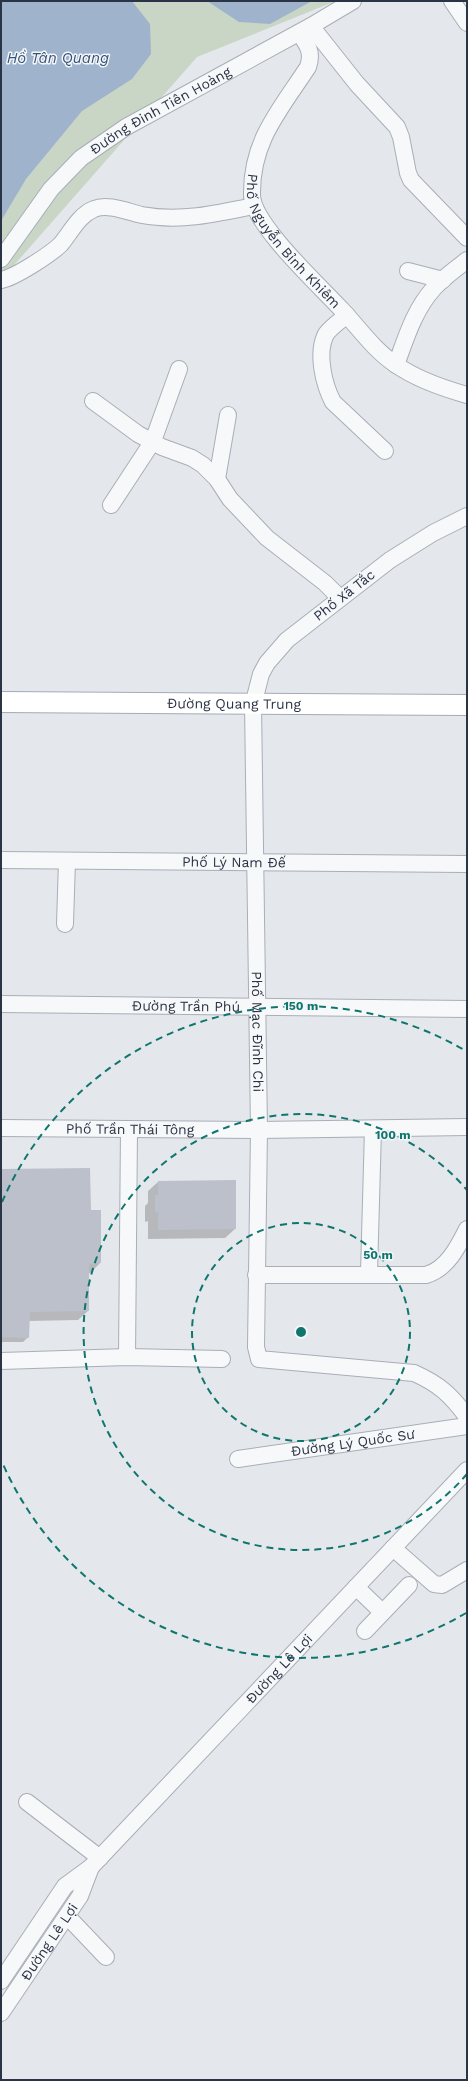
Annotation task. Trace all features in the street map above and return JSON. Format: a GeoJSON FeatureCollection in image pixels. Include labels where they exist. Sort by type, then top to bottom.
{"type":"FeatureCollection","features":[{"type":"Feature","properties":{"kind":"main road","name":"Đường Quang Trung"},"geometry":{"type":"LineString","coordinates":[[1,702],[253,705],[467,705]]}},
{"type":"Feature","properties":{"kind":"street","name":"Đường Đinh Tiên Hoàng"},"geometry":{"type":"LineString","coordinates":[[1,259],[50,188],[81,158],[126,127],[305,30],[353,1]]}},
{"type":"Feature","properties":{"kind":"street"},"geometry":{"type":"LineString","coordinates":[[452,1],[467,23]]}},
{"type":"Feature","properties":{"kind":"street","name":"Phố Nguyễn Bỉnh Khiêm"},"geometry":{"type":"LineString","coordinates":[[305,30],[311,59],[308,67],[262,137],[256,154],[251,196],[253,206],[290,256],[347,315],[379,352],[396,365],[426,381],[467,395]]}},
{"type":"Feature","properties":{"kind":"street"},"geometry":{"type":"LineString","coordinates":[[305,30],[397,127],[401,137],[405,160],[411,180],[467,238]]}},
{"type":"Feature","properties":{"kind":"street"},"geometry":{"type":"LineString","coordinates":[[1,280],[13,275],[50,252],[59,245],[84,215],[96,208],[114,208],[141,215],[169,218],[200,216],[253,206]]}},
{"type":"Feature","properties":{"kind":"street"},"geometry":{"type":"LineString","coordinates":[[396,365],[412,320],[422,303],[443,280],[467,260]]}},
{"type":"Feature","properties":{"kind":"street"},"geometry":{"type":"LineString","coordinates":[[408,270],[443,280]]}},
{"type":"Feature","properties":{"kind":"street"},"geometry":{"type":"LineString","coordinates":[[347,315],[331,328],[326,335],[323,345],[322,359],[328,393],[333,402],[385,451]]}},
{"type":"Feature","properties":{"kind":"street"},"geometry":{"type":"LineString","coordinates":[[111,505],[153,441],[179,369]]}},
{"type":"Feature","properties":{"kind":"street"},"geometry":{"type":"LineString","coordinates":[[93,401],[126,427],[192,458],[217,479],[230,499],[268,538],[325,583],[340,598]]}},
{"type":"Feature","properties":{"kind":"street"},"geometry":{"type":"LineString","coordinates":[[217,479],[228,415]]}},
{"type":"Feature","properties":{"kind":"street","name":"Phố Xã Tắc"},"geometry":{"type":"LineString","coordinates":[[253,705],[261,674],[287,640],[340,598],[409,547],[467,516]]}},
{"type":"Feature","properties":{"kind":"street","name":"Phố Mạc Đĩnh Chi"},"geometry":{"type":"LineString","coordinates":[[253,705],[259,1007],[259,1130],[256,1275],[256,1347],[259,1359],[414,1373],[433,1381],[449,1394],[467,1417]]}},
{"type":"Feature","properties":{"kind":"street","name":"Phố Lý Nam Đế"},"geometry":{"type":"LineString","coordinates":[[1,860],[467,864]]}},
{"type":"Feature","properties":{"kind":"street"},"geometry":{"type":"LineString","coordinates":[[65,924],[67,861]]}},
{"type":"Feature","properties":{"kind":"street","name":"Đường Trần Phú"},"geometry":{"type":"LineString","coordinates":[[1,1004],[467,1009]]}},
{"type":"Feature","properties":{"kind":"street","name":"Phố Trần Thái Tông"},"geometry":{"type":"LineString","coordinates":[[1,1128],[259,1130],[467,1128]]}},
{"type":"Feature","properties":{"kind":"street"},"geometry":{"type":"LineString","coordinates":[[127,1357],[129,1129]]}},
{"type":"Feature","properties":{"kind":"street"},"geometry":{"type":"LineString","coordinates":[[369,1273],[373,1129]]}},
{"type":"Feature","properties":{"kind":"street"},"geometry":{"type":"LineString","coordinates":[[256,1275],[369,1273],[416,1275],[435,1272],[451,1256],[467,1229]]}},
{"type":"Feature","properties":{"kind":"street"},"geometry":{"type":"LineString","coordinates":[[1,1360],[127,1357],[222,1359]]}},
{"type":"Feature","properties":{"kind":"street","name":"Đường Lý Quốc Sư"},"geometry":{"type":"LineString","coordinates":[[238,1459],[467,1426]]}},
{"type":"Feature","properties":{"kind":"street","name":"Đường Lê Lợi"},"geometry":{"type":"LineString","coordinates":[[1,1981],[65,1886],[95,1863],[467,1470]]}},
{"type":"Feature","properties":{"kind":"street"},"geometry":{"type":"LineString","coordinates":[[394,1548],[434,1584],[442,1585],[467,1570]]}},
{"type":"Feature","properties":{"kind":"street"},"geometry":{"type":"LineString","coordinates":[[365,1631],[409,1585]]}},
{"type":"Feature","properties":{"kind":"street"},"geometry":{"type":"LineString","coordinates":[[356,1587],[382,1612]]}},
{"type":"Feature","properties":{"kind":"street"},"geometry":{"type":"LineString","coordinates":[[27,1802],[95,1863]]}},
{"type":"Feature","properties":{"kind":"street","name":"Đường Lê Lợi"},"geometry":{"type":"LineString","coordinates":[[1,2013],[80,1896],[95,1863]]}},
{"type":"Feature","properties":{"kind":"street"},"geometry":{"type":"LineString","coordinates":[[67,1916],[106,1958]]}},
{"type":"Feature","properties":{"kind":"green space"},"geometry":{"type":"Polygon","coordinates":[[[1,1],[336,1],[197,57],[1,280],[1,1]]]}},
{"type":"Feature","properties":{"kind":"water","name":"Hồ Tân Quang"},"geometry":{"type":"Polygon","coordinates":[[[1,1],[132,1],[150,24],[151,54],[132,79],[82,111],[26,179],[1,221],[1,1]]]}},
{"type":"Feature","properties":{"kind":"water"},"geometry":{"type":"Polygon","coordinates":[[[207,1],[312,1],[270,24],[239,22],[207,1]]]}},
{"type":"Feature","properties":{"kind":"building"},"geometry":{"type":"Polygon","coordinates":[[[90,1168],[91,1210],[101,1210],[101,1263],[89,1264],[89,1311],[30,1312],[29,1338],[1,1337],[1,1169],[90,1168]]]}},
{"type":"Feature","properties":{"kind":"building"},"geometry":{"type":"Polygon","coordinates":[[[236,1180],[236,1229],[158,1230],[158,1212],[155,1213],[155,1195],[158,1195],[158,1181],[236,1180]]]}}]}
